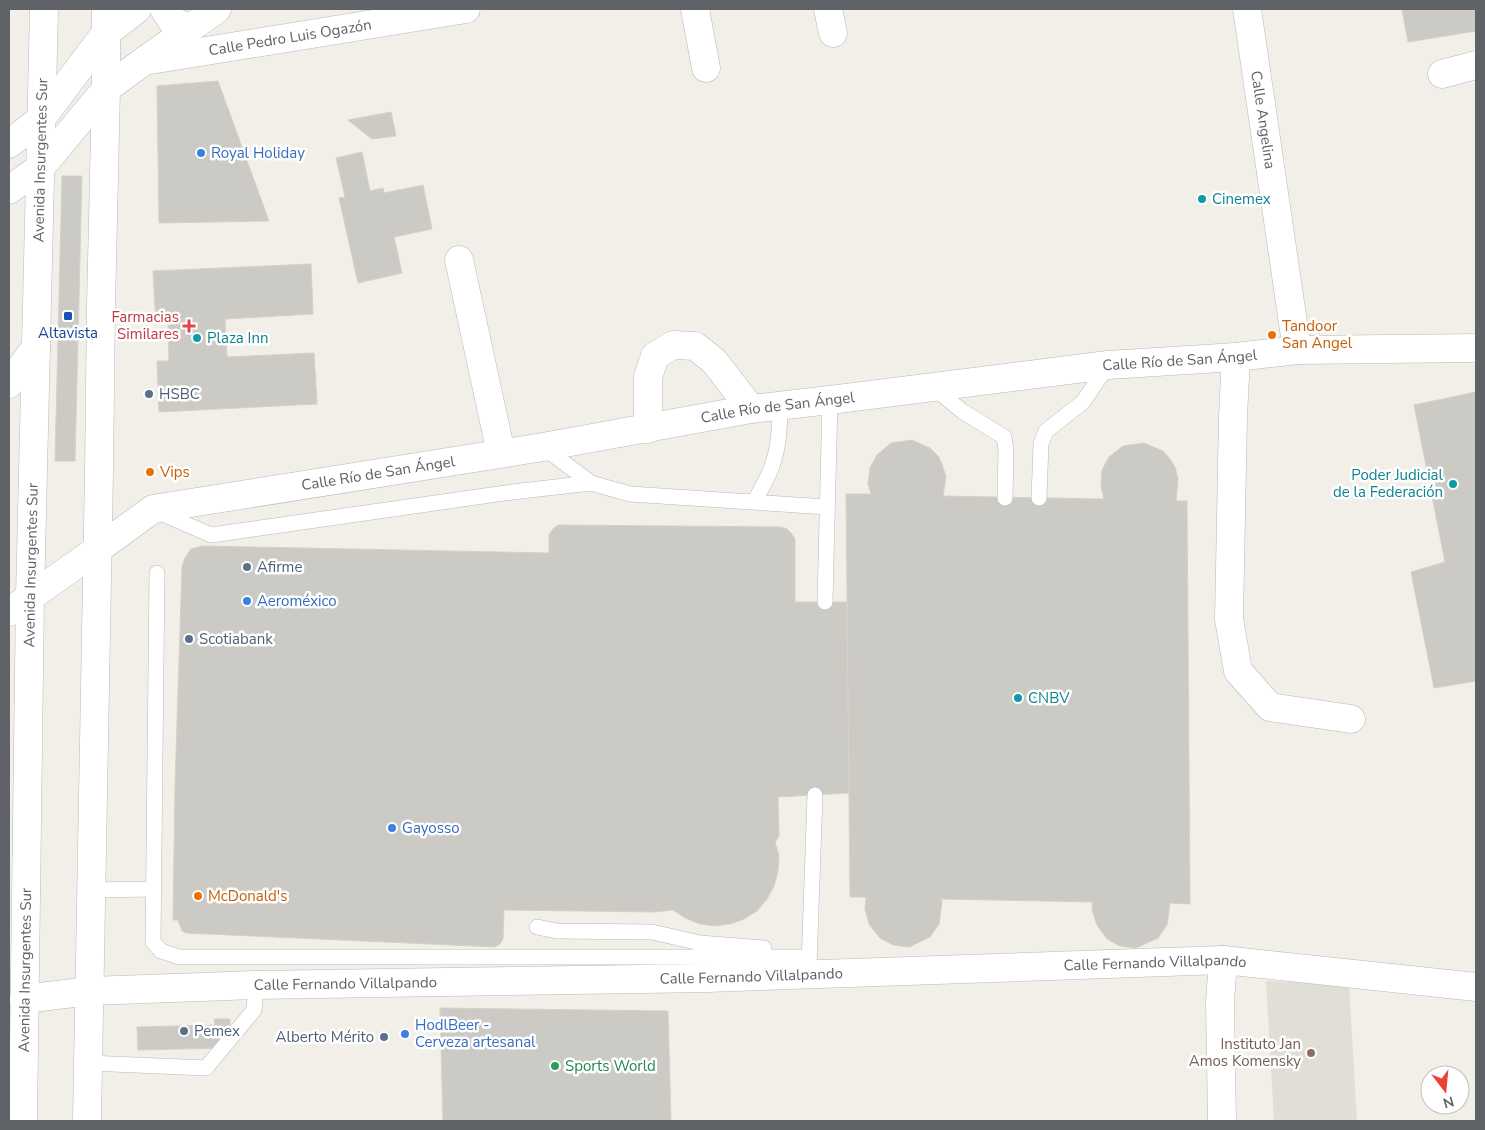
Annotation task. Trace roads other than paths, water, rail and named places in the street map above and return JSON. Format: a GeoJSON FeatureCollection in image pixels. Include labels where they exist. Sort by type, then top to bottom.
{"type":"FeatureCollection","features":[{"type":"Feature","properties":{"kind":"street","name":"Avenida Insurgentes Sur"},"geometry":{"type":"LineString","coordinates":[[23,1121],[24,999],[19,605],[36,347],[44,9]]}},
{"type":"Feature","properties":{"kind":"street"},"geometry":{"type":"LineString","coordinates":[[9,144],[41,119],[106,21],[137,9]]}},
{"type":"Feature","properties":{"kind":"street"},"geometry":{"type":"LineString","coordinates":[[164,9],[172,21],[190,28]]}},
{"type":"Feature","properties":{"kind":"street"},"geometry":{"type":"LineString","coordinates":[[9,190],[40,167],[106,89],[217,9]]}},
{"type":"Feature","properties":{"kind":"street","name":"Calle Pedro Luis Ogazón"},"geometry":{"type":"LineString","coordinates":[[144,61],[466,9]]}},
{"type":"Feature","properties":{"kind":"street"},"geometry":{"type":"LineString","coordinates":[[695,9],[706,68]]}},
{"type":"Feature","properties":{"kind":"street","name":"Calle Angelina"},"geometry":{"type":"LineString","coordinates":[[1247,9],[1297,350]]}},
{"type":"Feature","properties":{"kind":"street"},"geometry":{"type":"LineString","coordinates":[[87,1121],[106,21]]}},
{"type":"Feature","properties":{"kind":"street"},"geometry":{"type":"LineString","coordinates":[[1442,74],[1476,65]]}},
{"type":"Feature","properties":{"kind":"street"},"geometry":{"type":"LineString","coordinates":[[459,260],[501,453]]}},
{"type":"Feature","properties":{"kind":"street"},"geometry":{"type":"LineString","coordinates":[[648,429],[648,377],[655,356],[673,345],[694,346],[714,361],[751,409]]}},
{"type":"Feature","properties":{"kind":"street"},"geometry":{"type":"LineString","coordinates":[[9,384],[36,347]]}},
{"type":"Feature","properties":{"kind":"street","name":"Calle Río de San Ángel"},"geometry":{"type":"LineString","coordinates":[[19,605],[153,509],[543,447],[751,409],[1108,365],[1236,357],[1297,350],[1476,348]]}},
{"type":"Feature","properties":{"kind":"street"},"geometry":{"type":"LineString","coordinates":[[1236,357],[1229,619],[1238,671],[1270,707],[1351,719]]}},
{"type":"Feature","properties":{"kind":"street"},"geometry":{"type":"LineString","coordinates":[[1222,1121],[1220,1002],[1223,960]]}},
{"type":"Feature","properties":{"kind":"street","name":"Calle Fernando Villalpando"},"geometry":{"type":"LineString","coordinates":[[24,999],[90,992],[256,985],[708,978],[803,963],[1223,960],[1476,987]]}},
{"type":"Feature","properties":{"kind":"lane"},"geometry":{"type":"LineString","coordinates":[[1039,498],[1041,444],[1046,431],[1083,402],[1108,365]]}},
{"type":"Feature","properties":{"kind":"lane"},"geometry":{"type":"LineString","coordinates":[[932,387],[962,411],[1004,437],[1006,451],[1005,498]]}},
{"type":"Feature","properties":{"kind":"lane"},"geometry":{"type":"LineString","coordinates":[[825,602],[830,400]]}},
{"type":"Feature","properties":{"kind":"lane"},"geometry":{"type":"LineString","coordinates":[[754,502],[768,478],[774,460],[780,425],[780,406]]}},
{"type":"Feature","properties":{"kind":"lane"},"geometry":{"type":"LineString","coordinates":[[543,447],[591,483],[630,494],[827,507]]}},
{"type":"Feature","properties":{"kind":"lane"},"geometry":{"type":"LineString","coordinates":[[153,509],[211,535],[512,492],[591,483]]}},
{"type":"Feature","properties":{"kind":"lane"},"geometry":{"type":"LineString","coordinates":[[157,573],[153,942],[161,952],[179,957],[803,963]]}},
{"type":"Feature","properties":{"kind":"lane"},"geometry":{"type":"LineString","coordinates":[[803,963],[815,795]]}},
{"type":"Feature","properties":{"kind":"lane"},"geometry":{"type":"LineString","coordinates":[[92,890],[154,889]]}},
{"type":"Feature","properties":{"kind":"lane"},"geometry":{"type":"LineString","coordinates":[[537,927],[557,931],[652,932],[700,944],[777,949],[803,963]]}},
{"type":"Feature","properties":{"kind":"lane"},"geometry":{"type":"LineString","coordinates":[[88,1062],[206,1068],[254,1010],[256,985]]}},
{"type":"Feature","properties":{"kind":"place","name":"Royal Holiday"},"geometry":{"type":"Point","coordinates":[201,153]}},
{"type":"Feature","properties":{"kind":"place","name":"Cinemex"},"geometry":{"type":"Point","coordinates":[1202,199]}},
{"type":"Feature","properties":{"kind":"place","name":"Altavista"},"geometry":{"type":"Point","coordinates":[68,316]}},
{"type":"Feature","properties":{"kind":"place","name":"Farmacias Similares"},"geometry":{"type":"Point","coordinates":[189,326]}},
{"type":"Feature","properties":{"kind":"place","name":"Tandoor San Angel"},"geometry":{"type":"Point","coordinates":[1272,335]}},
{"type":"Feature","properties":{"kind":"place","name":"Plaza Inn"},"geometry":{"type":"Point","coordinates":[197,338]}},
{"type":"Feature","properties":{"kind":"place","name":"HSBC"},"geometry":{"type":"Point","coordinates":[149,394]}},
{"type":"Feature","properties":{"kind":"place","name":"Vips"},"geometry":{"type":"Point","coordinates":[150,472]}},
{"type":"Feature","properties":{"kind":"place","name":"Poder Judicial de la Federación"},"geometry":{"type":"Point","coordinates":[1453,484]}},
{"type":"Feature","properties":{"kind":"place","name":"Afirme"},"geometry":{"type":"Point","coordinates":[247,567]}},
{"type":"Feature","properties":{"kind":"place","name":"Aeroméxico"},"geometry":{"type":"Point","coordinates":[247,601]}},
{"type":"Feature","properties":{"kind":"place","name":"Scotiabank"},"geometry":{"type":"Point","coordinates":[189,639]}},
{"type":"Feature","properties":{"kind":"place","name":"CNBV"},"geometry":{"type":"Point","coordinates":[1018,698]}},
{"type":"Feature","properties":{"kind":"place","name":"Gayosso"},"geometry":{"type":"Point","coordinates":[392,828]}},
{"type":"Feature","properties":{"kind":"place","name":"McDonald's"},"geometry":{"type":"Point","coordinates":[198,896]}},
{"type":"Feature","properties":{"kind":"place","name":"Pemex"},"geometry":{"type":"Point","coordinates":[184,1031]}},
{"type":"Feature","properties":{"kind":"place","name":"HodlBeer - Cerveza artesanal"},"geometry":{"type":"Point","coordinates":[405,1034]}},
{"type":"Feature","properties":{"kind":"place","name":"Alberto Mérito"},"geometry":{"type":"Point","coordinates":[384,1037]}},
{"type":"Feature","properties":{"kind":"place","name":"Instituto Jan Amos Komensky"},"geometry":{"type":"Point","coordinates":[1311,1053]}},
{"type":"Feature","properties":{"kind":"place","name":"Sports World"},"geometry":{"type":"Point","coordinates":[555,1066]}}]}
